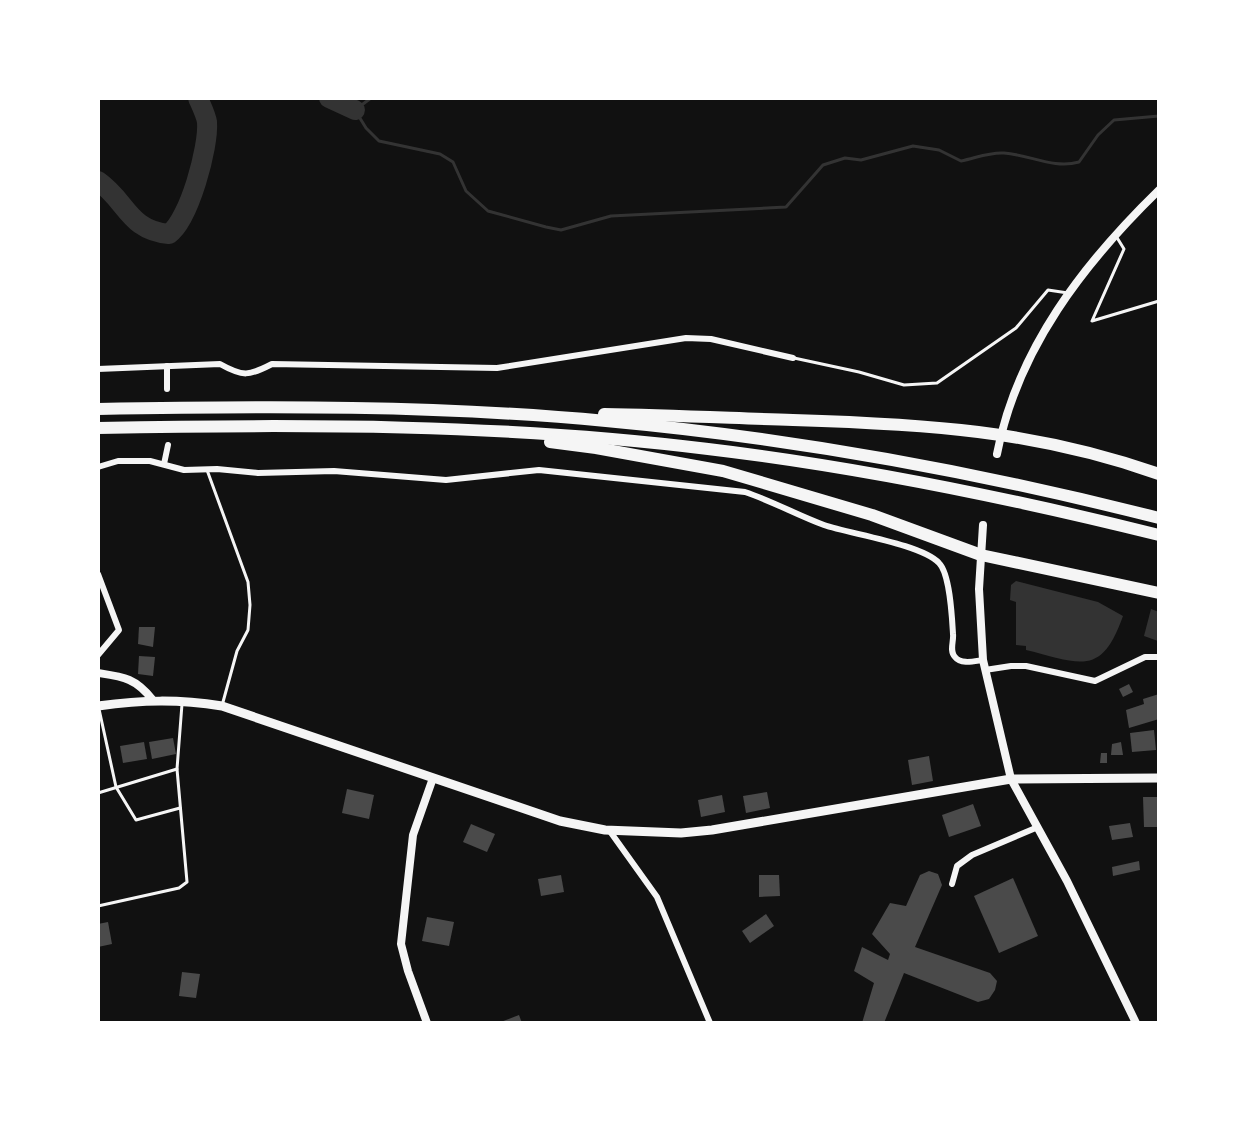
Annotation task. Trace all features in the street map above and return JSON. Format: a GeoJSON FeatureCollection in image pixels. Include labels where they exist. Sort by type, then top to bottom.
{"type":"FeatureCollection","features":[{"type":"Feature","properties":{"kind":"highway"},"geometry":{"type":"LineString","coordinates":[[98,409],[237,406],[689,415],[892,423],[1001,433],[1045,441],[1159,474]]}},
{"type":"Feature","properties":{"kind":"highway"},"geometry":{"type":"LineString","coordinates":[[466,412],[604,421],[706,432],[877,458],[1007,482],[1159,518]]}},
{"type":"Feature","properties":{"kind":"highway"},"geometry":{"type":"LineString","coordinates":[[98,428],[239,425],[424,428],[511,431],[707,449],[825,465],[1006,499],[1159,535]]}},
{"type":"Feature","properties":{"kind":"highway"},"geometry":{"type":"LineString","coordinates":[[424,428],[596,448],[723,471],[859,510],[981,555],[1159,593]]}},
{"type":"Feature","properties":{"kind":"main road"},"geometry":{"type":"LineString","coordinates":[[98,706],[152,699],[222,706],[560,821],[609,830],[681,833],[712,830],[1011,779],[1159,778]]}},
{"type":"Feature","properties":{"kind":"street"},"geometry":{"type":"LineString","coordinates":[[997,454],[1001,433],[1020,381],[1041,337],[1068,293],[1116,234],[1159,190]]}},
{"type":"Feature","properties":{"kind":"street"},"geometry":{"type":"LineString","coordinates":[[98,369],[220,364],[236,373],[252,374],[272,364],[497,368],[686,338],[711,339],[793,358]]}},
{"type":"Feature","properties":{"kind":"street"},"geometry":{"type":"LineString","coordinates":[[167,366],[167,389]]}},
{"type":"Feature","properties":{"kind":"street"},"geometry":{"type":"LineString","coordinates":[[164,464],[168,445]]}},
{"type":"Feature","properties":{"kind":"street"},"geometry":{"type":"LineString","coordinates":[[98,467],[118,461],[164,464],[184,470],[362,472],[446,480],[551,471],[745,492],[827,526],[885,540],[928,555],[939,563],[946,574],[953,632],[951,650],[955,658],[962,662],[1026,666],[1095,681],[1145,657],[1159,657]]}},
{"type":"Feature","properties":{"kind":"street"},"geometry":{"type":"LineString","coordinates":[[983,525],[979,589],[984,665],[1011,779],[1136,1023]]}},
{"type":"Feature","properties":{"kind":"street"},"geometry":{"type":"LineString","coordinates":[[98,574],[102,596],[119,630],[98,655]]}},
{"type":"Feature","properties":{"kind":"street"},"geometry":{"type":"LineString","coordinates":[[98,673],[132,681],[152,699]]}},
{"type":"Feature","properties":{"kind":"street"},"geometry":{"type":"LineString","coordinates":[[427,1023],[401,944],[413,835],[433,778]]}},
{"type":"Feature","properties":{"kind":"street"},"geometry":{"type":"LineString","coordinates":[[952,884],[957,866],[972,855],[1038,827]]}},
{"type":"Feature","properties":{"kind":"street"},"geometry":{"type":"LineString","coordinates":[[609,830],[657,897],[710,1023]]}},
{"type":"Feature","properties":{"kind":"lane"},"geometry":{"type":"LineString","coordinates":[[1116,234],[1124,249],[1092,321],[1159,301]]}},
{"type":"Feature","properties":{"kind":"lane"},"geometry":{"type":"LineString","coordinates":[[793,358],[904,385],[937,383],[1016,328],[1048,290],[1068,293]]}},
{"type":"Feature","properties":{"kind":"lane"},"geometry":{"type":"LineString","coordinates":[[207,469],[248,582],[250,605],[248,630],[237,651],[222,706]]}},
{"type":"Feature","properties":{"kind":"lane"},"geometry":{"type":"LineString","coordinates":[[98,906],[179,888],[187,882],[177,769],[182,700]]}},
{"type":"Feature","properties":{"kind":"lane"},"geometry":{"type":"LineString","coordinates":[[98,706],[116,787],[136,820],[180,808]]}},
{"type":"Feature","properties":{"kind":"lane"},"geometry":{"type":"LineString","coordinates":[[98,793],[177,769]]}},
{"type":"Feature","properties":{"kind":"shaded area"},"geometry":{"type":"Polygon","coordinates":[[[1016,581],[1098,602],[1123,616],[1115,636],[1097,657],[1086,661],[1061,659],[1016,645],[1016,602],[1010,600],[1011,585],[1016,581]]]}},
{"type":"Feature","properties":{"kind":"shaded area"},"geometry":{"type":"Polygon","coordinates":[[[1151,609],[1159,612],[1158,641],[1144,636],[1151,609]]]}},
{"type":"Feature","properties":{"kind":"building"},"geometry":{"type":"Polygon","coordinates":[[[139,627],[155,627],[153,647],[138,644],[139,627]]]}},
{"type":"Feature","properties":{"kind":"building"},"geometry":{"type":"Polygon","coordinates":[[[139,656],[155,657],[153,676],[138,674],[139,656]]]}},
{"type":"Feature","properties":{"kind":"building"},"geometry":{"type":"Polygon","coordinates":[[[1129,684],[1133,692],[1123,697],[1119,689],[1129,684]]]}},
{"type":"Feature","properties":{"kind":"building"},"geometry":{"type":"Polygon","coordinates":[[[1159,694],[1159,719],[1129,728],[1126,710],[1144,704],[1143,699],[1159,694]]]}},
{"type":"Feature","properties":{"kind":"building"},"geometry":{"type":"Polygon","coordinates":[[[1154,730],[1156,750],[1132,752],[1130,733],[1154,730]]]}},
{"type":"Feature","properties":{"kind":"building"},"geometry":{"type":"Polygon","coordinates":[[[173,738],[176,754],[152,759],[149,742],[173,738]]]}},
{"type":"Feature","properties":{"kind":"building"},"geometry":{"type":"Polygon","coordinates":[[[144,742],[147,759],[123,763],[120,746],[144,742]]]}},
{"type":"Feature","properties":{"kind":"building"},"geometry":{"type":"Polygon","coordinates":[[[1121,742],[1123,755],[1111,755],[1112,744],[1121,742]]]}},
{"type":"Feature","properties":{"kind":"building"},"geometry":{"type":"Polygon","coordinates":[[[1101,753],[1107,753],[1107,763],[1100,763],[1101,753]]]}},
{"type":"Feature","properties":{"kind":"building"},"geometry":{"type":"Polygon","coordinates":[[[929,756],[933,781],[912,785],[908,760],[929,756]]]}},
{"type":"Feature","properties":{"kind":"building"},"geometry":{"type":"Polygon","coordinates":[[[347,789],[374,795],[369,819],[342,813],[347,789]]]}},
{"type":"Feature","properties":{"kind":"building"},"geometry":{"type":"Polygon","coordinates":[[[767,792],[770,808],[746,813],[743,796],[767,792]]]}},
{"type":"Feature","properties":{"kind":"building"},"geometry":{"type":"Polygon","coordinates":[[[722,795],[725,812],[701,817],[698,800],[722,795]]]}},
{"type":"Feature","properties":{"kind":"building"},"geometry":{"type":"Polygon","coordinates":[[[1143,797],[1159,797],[1159,827],[1144,827],[1143,797]]]}},
{"type":"Feature","properties":{"kind":"building"},"geometry":{"type":"Polygon","coordinates":[[[973,804],[981,826],[949,837],[942,815],[973,804]]]}},
{"type":"Feature","properties":{"kind":"building"},"geometry":{"type":"Polygon","coordinates":[[[1130,823],[1133,837],[1112,840],[1109,826],[1130,823]]]}},
{"type":"Feature","properties":{"kind":"building"},"geometry":{"type":"Polygon","coordinates":[[[471,824],[495,834],[487,852],[463,842],[471,824]]]}},
{"type":"Feature","properties":{"kind":"building"},"geometry":{"type":"Polygon","coordinates":[[[1139,861],[1140,870],[1113,876],[1112,867],[1139,861]]]}},
{"type":"Feature","properties":{"kind":"building"},"geometry":{"type":"Polygon","coordinates":[[[929,871],[938,874],[942,885],[915,947],[990,973],[997,981],[995,990],[989,999],[978,1002],[904,973],[884,1023],[862,1023],[874,983],[854,971],[862,947],[888,960],[890,954],[872,934],[890,903],[906,906],[920,875],[929,871]]]}},
{"type":"Feature","properties":{"kind":"building"},"geometry":{"type":"Polygon","coordinates":[[[561,875],[564,892],[541,896],[538,879],[561,875]]]}},
{"type":"Feature","properties":{"kind":"building"},"geometry":{"type":"Polygon","coordinates":[[[759,875],[779,875],[780,896],[759,897],[759,875]]]}},
{"type":"Feature","properties":{"kind":"building"},"geometry":{"type":"Polygon","coordinates":[[[1013,878],[1038,936],[999,953],[974,896],[1013,878]]]}},
{"type":"Feature","properties":{"kind":"building"},"geometry":{"type":"Polygon","coordinates":[[[766,914],[774,926],[750,943],[742,931],[766,914]]]}},
{"type":"Feature","properties":{"kind":"building"},"geometry":{"type":"Polygon","coordinates":[[[427,917],[454,922],[449,946],[422,941],[427,917]]]}},
{"type":"Feature","properties":{"kind":"building"},"geometry":{"type":"Polygon","coordinates":[[[108,922],[112,944],[98,947],[98,924],[108,922]]]}},
{"type":"Feature","properties":{"kind":"building"},"geometry":{"type":"Polygon","coordinates":[[[182,972],[200,974],[196,998],[179,996],[182,972]]]}},
{"type":"Feature","properties":{"kind":"building"},"geometry":{"type":"Polygon","coordinates":[[[519,1015],[522,1023],[498,1023],[519,1015]]]}},
{"type":"Feature","properties":{"kind":"waterway"},"geometry":{"type":"LineString","coordinates":[[98,181],[136,221],[169,234],[184,214],[205,148],[207,122],[198,98]]}},
{"type":"Feature","properties":{"kind":"waterway"},"geometry":{"type":"LineString","coordinates":[[329,98],[355,110]]}},
{"type":"Feature","properties":{"kind":"waterway"},"geometry":{"type":"LineString","coordinates":[[371,98],[355,110],[379,141],[440,154],[453,162],[466,191],[488,211],[561,230],[611,216],[786,207],[823,165],[845,158],[861,160],[913,146],[939,150],[961,161],[998,153],[1069,164],[1079,162],[1098,135],[1114,120],[1159,116]]}}]}
